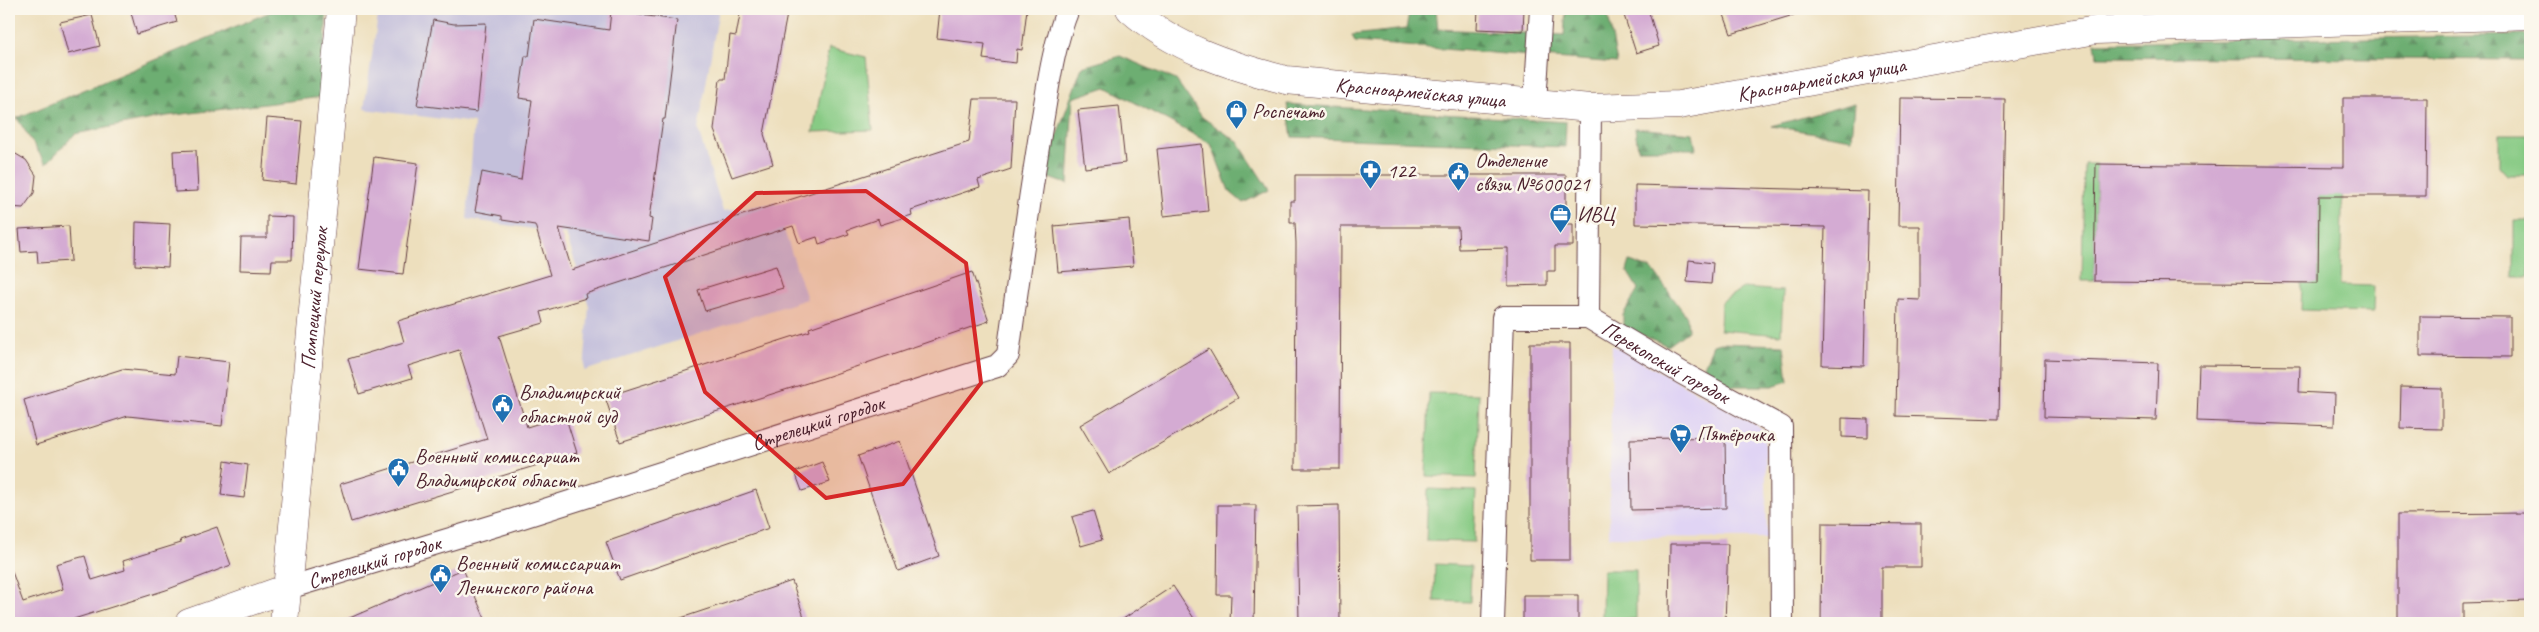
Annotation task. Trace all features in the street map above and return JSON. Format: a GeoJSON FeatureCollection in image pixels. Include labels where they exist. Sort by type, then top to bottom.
{"type":"FeatureCollection","features":[{"type":"Feature","properties":{"kind":"street","name":"Помпецкий переулок"},"geometry":{"type":"LineString","coordinates":[[284,623],[307,356],[341,9]]}},
{"type":"Feature","properties":{"kind":"street","name":"Стрелецкий городок"},"geometry":{"type":"LineString","coordinates":[[288,588],[510,521],[997,366],[1008,355],[1029,201],[1048,88],[1061,27],[1068,9]]}},
{"type":"Feature","properties":{"kind":"street","name":"Красноармейская улица"},"geometry":{"type":"LineString","coordinates":[[1130,9],[1162,33],[1204,56],[1244,70],[1286,80],[1590,108],[1679,105],[2096,30],[2530,15]]}},
{"type":"Feature","properties":{"kind":"street"},"geometry":{"type":"LineString","coordinates":[[1535,103],[1541,9]]}},
{"type":"Feature","properties":{"kind":"street","name":"Перекопский городок"},"geometry":{"type":"LineString","coordinates":[[1588,317],[1590,108]]}},
{"type":"Feature","properties":{"kind":"street","name":"Перекопский городок"},"geometry":{"type":"LineString","coordinates":[[1492,623],[1502,317],[1588,317],[1682,373],[1781,427],[1782,623]]}},
{"type":"Feature","properties":{"kind":"street"},"geometry":{"type":"LineString","coordinates":[[189,623],[288,588]]}},
{"type":"Feature","properties":{"kind":"highlighted area"},"geometry":{"type":"Polygon","coordinates":[[[866,191],[966,263],[981,383],[903,484],[826,498],[705,392],[665,277],[756,193],[866,191]]]}},
{"type":"Feature","properties":{"kind":"shaded area"},"geometry":{"type":"Polygon","coordinates":[[[379,9],[719,9],[698,130],[723,211],[775,203],[807,299],[584,371],[589,306],[566,234],[467,219],[474,123],[364,109],[379,9]]]}},
{"type":"Feature","properties":{"kind":"shaded area"},"geometry":{"type":"Polygon","coordinates":[[[1612,345],[1765,430],[1767,538],[1609,537],[1612,345]]]}},
{"type":"Feature","properties":{"kind":"green space"},"geometry":{"type":"Polygon","coordinates":[[[277,9],[327,9],[322,97],[167,116],[75,134],[46,164],[17,118],[277,9]]]}},
{"type":"Feature","properties":{"kind":"green space"},"geometry":{"type":"Polygon","coordinates":[[[1410,9],[1436,9],[1438,29],[1564,35],[1566,9],[1607,9],[1617,63],[1355,42],[1352,35],[1406,29],[1410,9]]]}},
{"type":"Feature","properties":{"kind":"green space"},"geometry":{"type":"Polygon","coordinates":[[[2530,35],[2530,60],[2097,57],[2095,43],[2530,35]]]}},
{"type":"Feature","properties":{"kind":"green space"},"geometry":{"type":"Polygon","coordinates":[[[829,48],[866,57],[873,130],[813,132],[829,48]]]}},
{"type":"Feature","properties":{"kind":"green space"},"geometry":{"type":"Polygon","coordinates":[[[1120,56],[1176,80],[1202,117],[1238,142],[1269,190],[1243,203],[1229,191],[1211,144],[1106,87],[1073,98],[1068,184],[1042,176],[1082,67],[1120,56]]]}},
{"type":"Feature","properties":{"kind":"green space"},"geometry":{"type":"Polygon","coordinates":[[[1855,103],[1852,139],[1771,126],[1855,103]]]}},
{"type":"Feature","properties":{"kind":"green space"},"geometry":{"type":"Polygon","coordinates":[[[1287,104],[1566,122],[1565,147],[1292,137],[1287,104]]]}},
{"type":"Feature","properties":{"kind":"green space"},"geometry":{"type":"Polygon","coordinates":[[[1635,128],[1693,133],[1696,149],[1638,149],[1635,128]]]}},
{"type":"Feature","properties":{"kind":"green space"},"geometry":{"type":"Polygon","coordinates":[[[2499,135],[2530,135],[2530,175],[2507,175],[2499,166],[2499,135]]]}},
{"type":"Feature","properties":{"kind":"green space"},"geometry":{"type":"Polygon","coordinates":[[[2084,164],[2096,164],[2094,281],[2082,281],[2084,164]]]}},
{"type":"Feature","properties":{"kind":"green space"},"geometry":{"type":"Polygon","coordinates":[[[2319,176],[2343,177],[2340,285],[2374,286],[2373,312],[2301,310],[2302,282],[2318,282],[2319,176]]]}},
{"type":"Feature","properties":{"kind":"green space"},"geometry":{"type":"Polygon","coordinates":[[[2514,221],[2530,221],[2530,277],[2514,277],[2514,221]]]}},
{"type":"Feature","properties":{"kind":"green space"},"geometry":{"type":"Polygon","coordinates":[[[1630,261],[1652,269],[1687,317],[1688,331],[1668,346],[1623,327],[1623,315],[1638,289],[1627,271],[1630,261]]]}},
{"type":"Feature","properties":{"kind":"green space"},"geometry":{"type":"Polygon","coordinates":[[[1743,288],[1783,291],[1781,335],[1720,330],[1721,302],[1743,288]]]}},
{"type":"Feature","properties":{"kind":"green space"},"geometry":{"type":"Polygon","coordinates":[[[1720,343],[1784,345],[1788,381],[1772,386],[1728,386],[1704,366],[1713,345],[1720,343]]]}},
{"type":"Feature","properties":{"kind":"green space"},"geometry":{"type":"Polygon","coordinates":[[[1429,393],[1479,394],[1476,478],[1426,476],[1429,393]]]}},
{"type":"Feature","properties":{"kind":"green space"},"geometry":{"type":"Polygon","coordinates":[[[1428,489],[1476,491],[1474,542],[1426,541],[1428,489]]]}},
{"type":"Feature","properties":{"kind":"green space"},"geometry":{"type":"Polygon","coordinates":[[[1435,564],[1471,566],[1470,602],[1434,601],[1435,564]]]}},
{"type":"Feature","properties":{"kind":"green space"},"geometry":{"type":"Polygon","coordinates":[[[1603,570],[1636,570],[1636,619],[1602,618],[1603,570]]]}},
{"type":"Feature","properties":{"kind":"building"},"geometry":{"type":"Polygon","coordinates":[[[130,9],[173,9],[177,22],[137,34],[130,9]]]}},
{"type":"Feature","properties":{"kind":"building"},"geometry":{"type":"Polygon","coordinates":[[[741,9],[787,14],[764,134],[773,164],[732,177],[714,130],[720,79],[725,79],[730,35],[736,36],[741,9]]]}},
{"type":"Feature","properties":{"kind":"building"},"geometry":{"type":"Polygon","coordinates":[[[940,9],[1027,9],[1022,50],[1017,49],[1016,63],[983,59],[985,44],[937,38],[940,9]]]}},
{"type":"Feature","properties":{"kind":"building"},"geometry":{"type":"Polygon","coordinates":[[[1478,9],[1524,9],[1523,31],[1477,29],[1478,9]]]}},
{"type":"Feature","properties":{"kind":"building"},"geometry":{"type":"Polygon","coordinates":[[[1622,9],[1648,9],[1659,46],[1636,53],[1622,9]]]}},
{"type":"Feature","properties":{"kind":"building"},"geometry":{"type":"Polygon","coordinates":[[[1722,9],[1800,9],[1800,13],[1731,34],[1722,9]]]}},
{"type":"Feature","properties":{"kind":"building"},"geometry":{"type":"Polygon","coordinates":[[[611,11],[677,20],[665,119],[663,119],[649,218],[652,219],[649,241],[559,228],[572,270],[969,142],[974,99],[1015,99],[1011,169],[978,180],[980,187],[911,210],[912,215],[880,225],[878,219],[847,230],[849,234],[819,244],[817,237],[799,243],[793,226],[585,294],[586,298],[541,312],[544,323],[499,336],[527,427],[565,415],[577,453],[351,522],[340,484],[487,439],[459,350],[408,366],[412,378],[359,394],[348,359],[404,342],[398,321],[550,275],[535,225],[502,220],[502,216],[475,211],[482,172],[521,180],[532,100],[519,98],[525,56],[529,56],[534,19],[609,30],[611,11]]]}},
{"type":"Feature","properties":{"kind":"building"},"geometry":{"type":"Polygon","coordinates":[[[92,15],[100,46],[68,54],[60,22],[92,15]]]}},
{"type":"Feature","properties":{"kind":"building"},"geometry":{"type":"Polygon","coordinates":[[[433,20],[454,24],[486,23],[477,112],[417,105],[433,20]]]}},
{"type":"Feature","properties":{"kind":"building"},"geometry":{"type":"Polygon","coordinates":[[[1900,98],[2005,99],[1999,419],[1896,416],[1898,299],[1920,300],[1920,226],[1898,226],[1900,98]]]}},
{"type":"Feature","properties":{"kind":"building"},"geometry":{"type":"Polygon","coordinates":[[[2343,98],[2427,98],[2426,196],[2319,196],[2318,283],[2094,281],[2096,164],[2343,167],[2343,98]]]}},
{"type":"Feature","properties":{"kind":"building"},"geometry":{"type":"Polygon","coordinates":[[[1119,106],[1125,163],[1085,168],[1078,110],[1119,106]]]}},
{"type":"Feature","properties":{"kind":"building"},"geometry":{"type":"Polygon","coordinates":[[[267,118],[302,121],[296,184],[262,180],[267,118]]]}},
{"type":"Feature","properties":{"kind":"building"},"geometry":{"type":"Polygon","coordinates":[[[1202,144],[1208,211],[1164,216],[1157,149],[1202,144]]]}},
{"type":"Feature","properties":{"kind":"building"},"geometry":{"type":"Polygon","coordinates":[[[9,150],[26,160],[36,175],[34,193],[23,208],[9,207],[9,150]]]}},
{"type":"Feature","properties":{"kind":"building"},"geometry":{"type":"Polygon","coordinates":[[[196,150],[198,191],[175,192],[173,151],[196,150]]]}},
{"type":"Feature","properties":{"kind":"building"},"geometry":{"type":"Polygon","coordinates":[[[374,157],[418,163],[403,274],[359,269],[374,157]]]}},
{"type":"Feature","properties":{"kind":"building"},"geometry":{"type":"Polygon","coordinates":[[[1295,175],[1566,175],[1566,224],[1573,224],[1573,246],[1555,246],[1555,271],[1547,271],[1547,285],[1508,286],[1508,248],[1459,249],[1458,227],[1341,227],[1340,469],[1295,469],[1296,243],[1295,223],[1290,223],[1290,201],[1295,201],[1295,175]]]}},
{"type":"Feature","properties":{"kind":"building"},"geometry":{"type":"Polygon","coordinates":[[[1635,185],[1868,191],[1864,366],[1822,365],[1825,227],[1635,224],[1635,185]]]}},
{"type":"Feature","properties":{"kind":"building"},"geometry":{"type":"Polygon","coordinates":[[[267,216],[293,217],[292,260],[272,260],[271,271],[240,270],[241,238],[267,238],[267,216]]]}},
{"type":"Feature","properties":{"kind":"building"},"geometry":{"type":"Polygon","coordinates":[[[1129,219],[1133,266],[1058,272],[1054,226],[1129,219]]]}},
{"type":"Feature","properties":{"kind":"building"},"geometry":{"type":"Polygon","coordinates":[[[136,222],[170,224],[168,267],[135,265],[136,222]]]}},
{"type":"Feature","properties":{"kind":"building"},"geometry":{"type":"Polygon","coordinates":[[[69,226],[71,261],[38,263],[37,251],[21,252],[19,229],[69,226]]]}},
{"type":"Feature","properties":{"kind":"building"},"geometry":{"type":"Polygon","coordinates":[[[1689,260],[1713,263],[1711,284],[1687,282],[1689,260]]]}},
{"type":"Feature","properties":{"kind":"building"},"geometry":{"type":"Polygon","coordinates":[[[776,266],[783,288],[705,311],[698,290],[776,266]]]}},
{"type":"Feature","properties":{"kind":"building"},"geometry":{"type":"Polygon","coordinates":[[[972,272],[989,321],[826,377],[620,442],[605,397],[810,331],[809,328],[972,272]]]}},
{"type":"Feature","properties":{"kind":"building"},"geometry":{"type":"Polygon","coordinates":[[[2420,316],[2510,317],[2510,357],[2420,356],[2420,316]]]}},
{"type":"Feature","properties":{"kind":"building"},"geometry":{"type":"Polygon","coordinates":[[[1530,343],[1570,343],[1570,560],[1530,560],[1530,343]]]}},
{"type":"Feature","properties":{"kind":"building"},"geometry":{"type":"Polygon","coordinates":[[[1209,349],[1238,398],[1109,474],[1080,425],[1209,349]]]}},
{"type":"Feature","properties":{"kind":"building"},"geometry":{"type":"Polygon","coordinates":[[[177,356],[229,362],[222,426],[128,416],[36,445],[24,400],[122,369],[175,374],[177,356]]]}},
{"type":"Feature","properties":{"kind":"building"},"geometry":{"type":"Polygon","coordinates":[[[2045,359],[2158,363],[2156,420],[2044,417],[2045,359]]]}},
{"type":"Feature","properties":{"kind":"building"},"geometry":{"type":"Polygon","coordinates":[[[2199,365],[2300,366],[2299,392],[2335,394],[2334,426],[2197,421],[2199,365]]]}},
{"type":"Feature","properties":{"kind":"building"},"geometry":{"type":"Polygon","coordinates":[[[2401,387],[2442,388],[2442,429],[2400,428],[2401,387]]]}},
{"type":"Feature","properties":{"kind":"building"},"geometry":{"type":"Polygon","coordinates":[[[1842,418],[1868,419],[1868,438],[1842,437],[1842,418]]]}},
{"type":"Feature","properties":{"kind":"building"},"geometry":{"type":"Polygon","coordinates":[[[1725,437],[1726,508],[1631,510],[1630,439],[1725,437]]]}},
{"type":"Feature","properties":{"kind":"building"},"geometry":{"type":"Polygon","coordinates":[[[900,441],[939,556],[898,571],[858,456],[900,441]]]}},
{"type":"Feature","properties":{"kind":"building"},"geometry":{"type":"Polygon","coordinates":[[[225,461],[248,465],[244,498],[221,495],[225,461]]]}},
{"type":"Feature","properties":{"kind":"building"},"geometry":{"type":"Polygon","coordinates":[[[822,462],[830,482],[802,491],[795,472],[822,462]]]}},
{"type":"Feature","properties":{"kind":"building"},"geometry":{"type":"Polygon","coordinates":[[[756,490],[769,528],[620,580],[606,542],[756,490]]]}},
{"type":"Feature","properties":{"kind":"building"},"geometry":{"type":"Polygon","coordinates":[[[1218,505],[1256,505],[1254,623],[1230,623],[1231,595],[1217,595],[1218,505]]]}},
{"type":"Feature","properties":{"kind":"building"},"geometry":{"type":"Polygon","coordinates":[[[1339,505],[1340,623],[1299,623],[1297,506],[1339,505]]]}},
{"type":"Feature","properties":{"kind":"building"},"geometry":{"type":"Polygon","coordinates":[[[1093,511],[1102,540],[1081,546],[1072,517],[1093,511]]]}},
{"type":"Feature","properties":{"kind":"building"},"geometry":{"type":"Polygon","coordinates":[[[2530,513],[2530,601],[2463,603],[2463,623],[2398,623],[2398,514],[2530,513]]]}},
{"type":"Feature","properties":{"kind":"building"},"geometry":{"type":"Polygon","coordinates":[[[1822,523],[1921,524],[1921,567],[1882,567],[1882,623],[1821,623],[1822,523]]]}},
{"type":"Feature","properties":{"kind":"building"},"geometry":{"type":"Polygon","coordinates":[[[217,527],[231,565],[166,590],[61,623],[9,623],[9,569],[11,569],[23,602],[63,589],[56,564],[85,556],[92,580],[125,570],[123,561],[181,543],[180,540],[217,527]]]}},
{"type":"Feature","properties":{"kind":"building"},"geometry":{"type":"Polygon","coordinates":[[[1670,544],[1728,544],[1725,623],[1669,623],[1670,544]]]}},
{"type":"Feature","properties":{"kind":"building","name":"Военный комиссариат Ленинского района"},"geometry":{"type":"Polygon","coordinates":[[[463,569],[487,623],[338,623],[463,569]]]}},
{"type":"Feature","properties":{"kind":"building"},"geometry":{"type":"Polygon","coordinates":[[[792,581],[806,623],[676,623],[675,620],[792,581]]]}},
{"type":"Feature","properties":{"kind":"building"},"geometry":{"type":"Polygon","coordinates":[[[1173,586],[1197,623],[1117,623],[1173,586]]]}},
{"type":"Feature","properties":{"kind":"building"},"geometry":{"type":"Polygon","coordinates":[[[1523,595],[1578,595],[1578,623],[1523,623],[1523,595]]]}},
{"type":"Feature","properties":{"kind":"place","name":"Роспечать"},"geometry":{"type":"Point","coordinates":[1236,130]}},
{"type":"Feature","properties":{"kind":"place","name":"122"},"geometry":{"type":"Point","coordinates":[1371,190]}},
{"type":"Feature","properties":{"kind":"place","name":"Отделение связи №600021"},"geometry":{"type":"Point","coordinates":[1459,191]}},
{"type":"Feature","properties":{"kind":"place","name":"ИВЦ"},"geometry":{"type":"Point","coordinates":[1561,233]}},
{"type":"Feature","properties":{"kind":"place","name":"Владимирский областной суд"},"geometry":{"type":"Point","coordinates":[503,423]}},
{"type":"Feature","properties":{"kind":"place","name":"Пятёрочка"},"geometry":{"type":"Point","coordinates":[1681,453]}},
{"type":"Feature","properties":{"kind":"place","name":"Военный комиссариат Владимирской области"},"geometry":{"type":"Point","coordinates":[399,487]}},
{"type":"Feature","properties":{"kind":"place","name":"Военный комиссариат Ленинского района"},"geometry":{"type":"Point","coordinates":[440,594]}}]}
